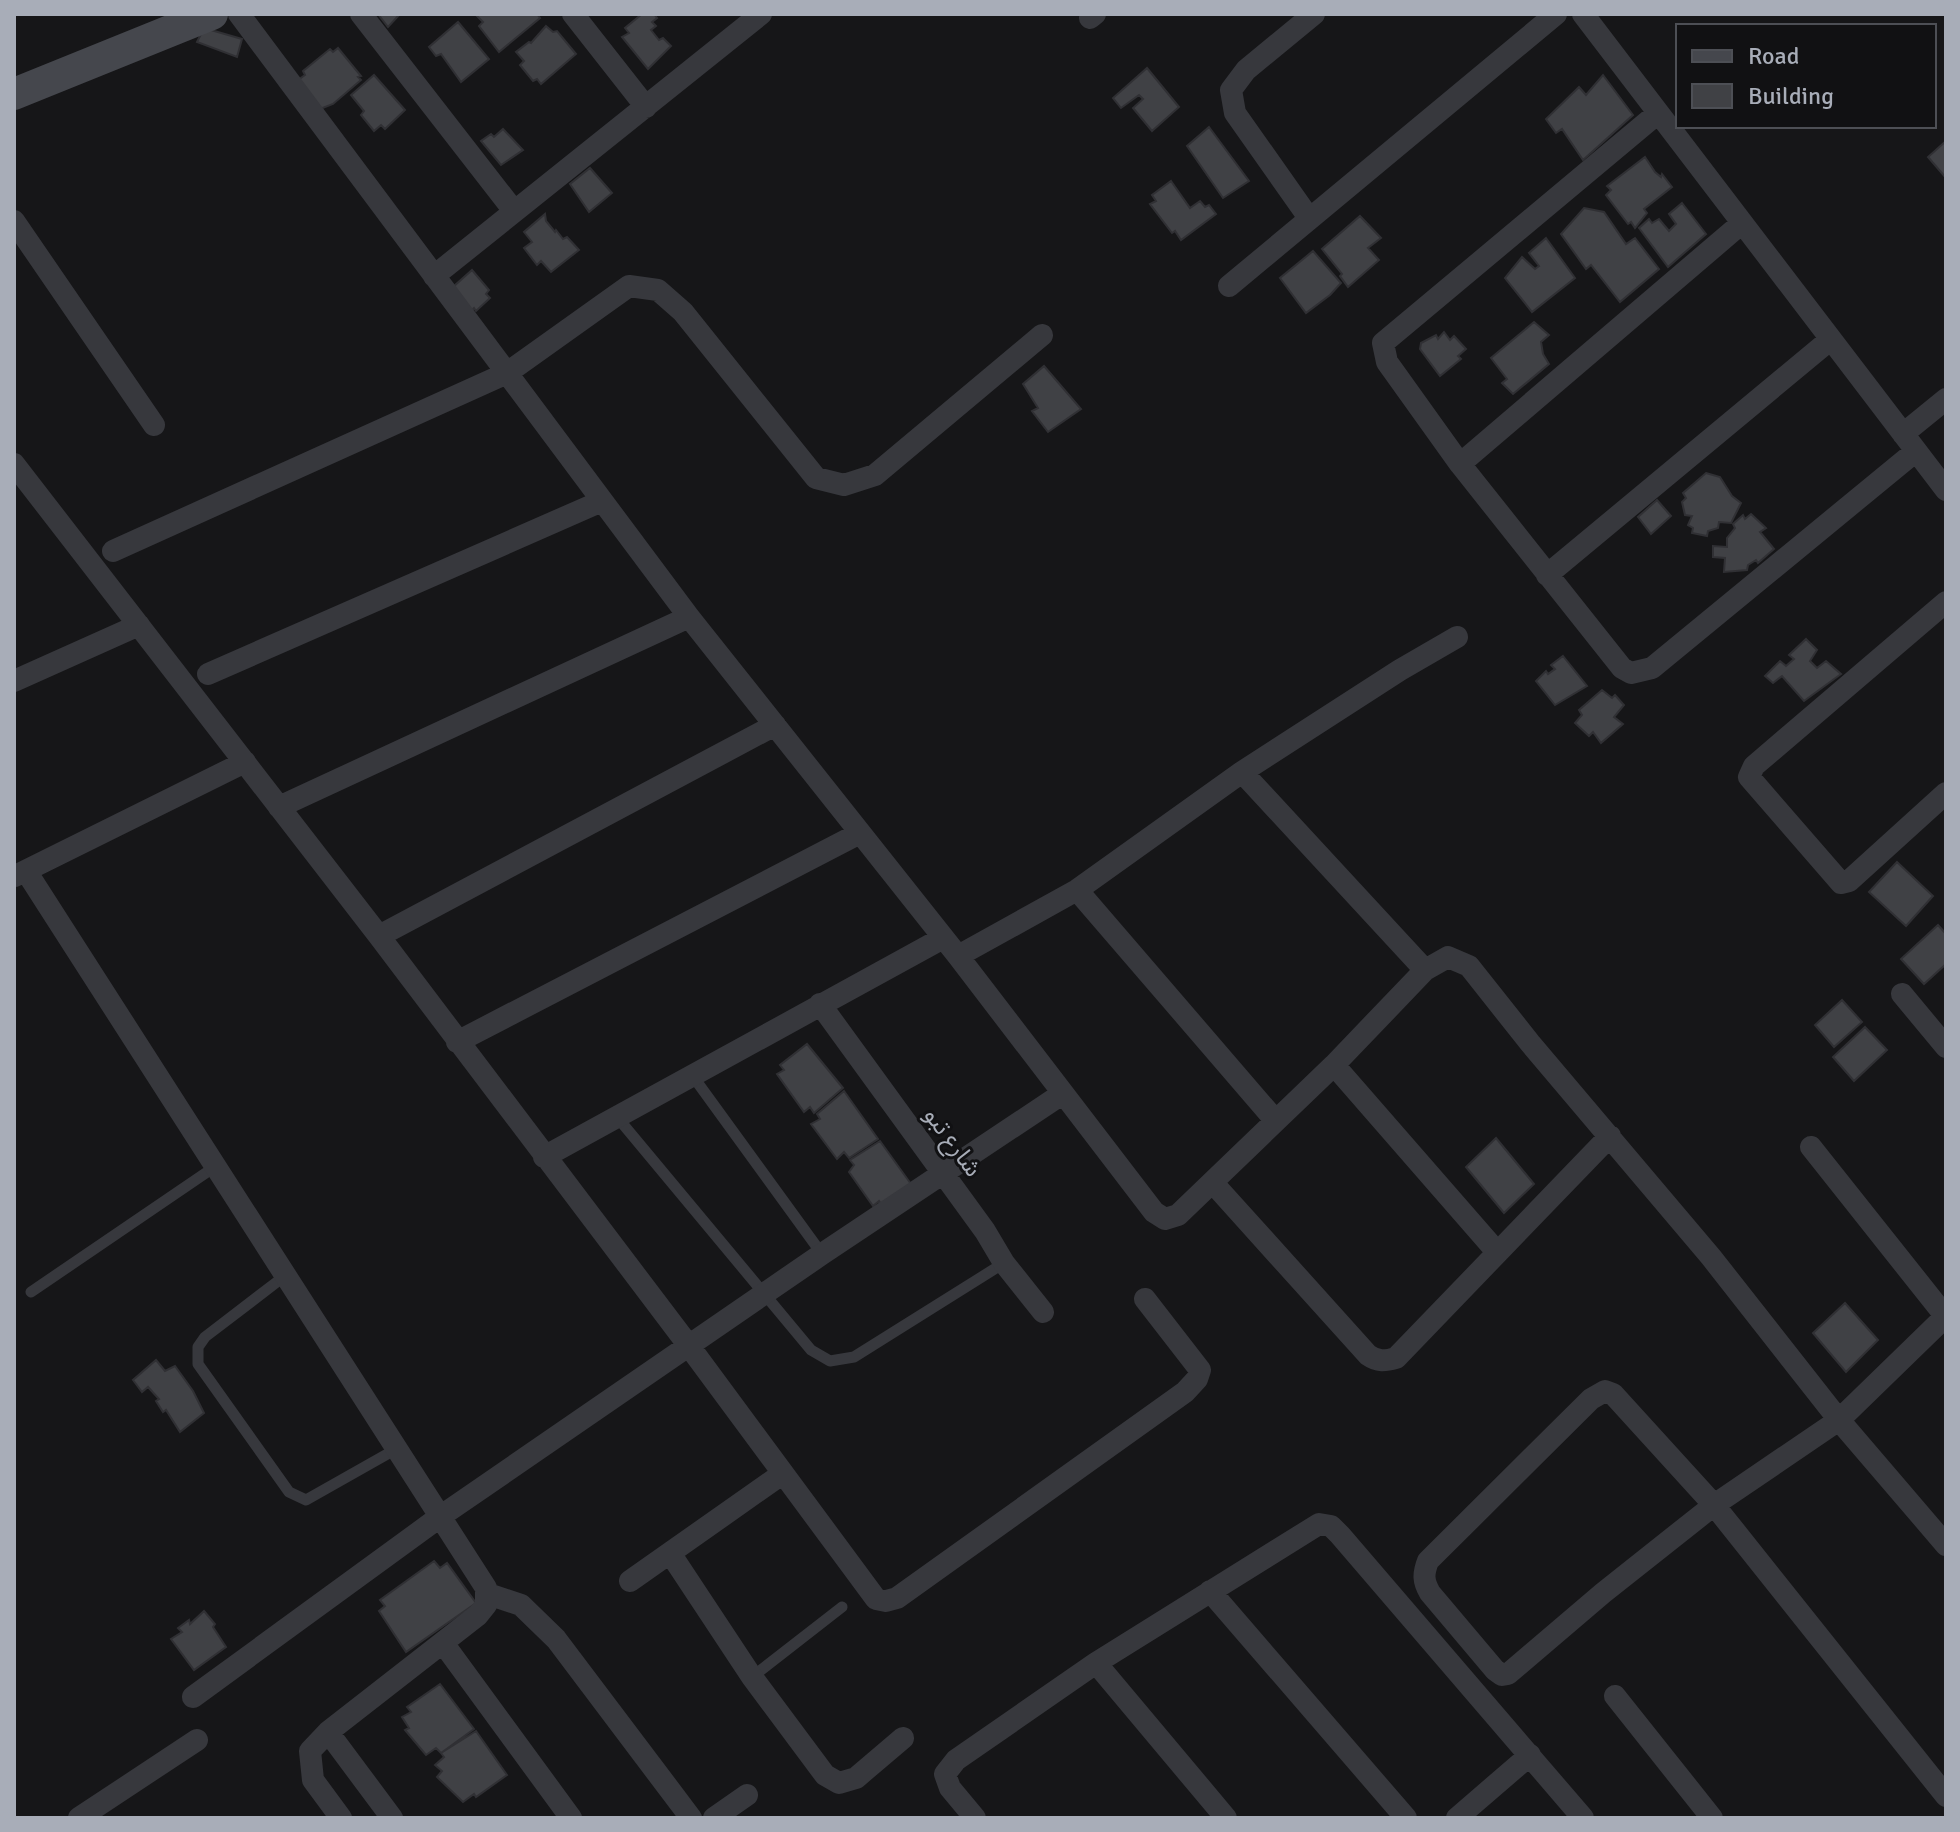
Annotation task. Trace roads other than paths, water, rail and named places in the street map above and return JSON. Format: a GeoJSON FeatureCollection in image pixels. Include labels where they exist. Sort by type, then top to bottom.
{"type":"FeatureCollection","features":[{"type":"Feature","properties":{"kind":"street"},"geometry":{"type":"LineString","coordinates":[[239,14],[689,617],[958,956],[1154,1212],[1165,1219],[1178,1215],[1334,1065],[1425,970],[1448,957],[1469,966],[1711,1257],[1839,1420],[1946,1545]]}},
{"type":"Feature","properties":{"kind":"street"},"geometry":{"type":"LineString","coordinates":[[361,14],[514,211]]}},
{"type":"Feature","properties":{"kind":"street"},"geometry":{"type":"LineString","coordinates":[[573,14],[646,107]]}},
{"type":"Feature","properties":{"kind":"street"},"geometry":{"type":"LineString","coordinates":[[434,276],[761,14]]}},
{"type":"Feature","properties":{"kind":"street"},"geometry":{"type":"LineString","coordinates":[[1309,218],[1235,113],[1231,90],[1246,70],[1314,14]]}},
{"type":"Feature","properties":{"kind":"street"},"geometry":{"type":"LineString","coordinates":[[1229,286],[1556,14]]}},
{"type":"Feature","properties":{"kind":"street"},"geometry":{"type":"LineString","coordinates":[[1583,14],[1946,490]]}},
{"type":"Feature","properties":{"kind":"street"},"geometry":{"type":"LineString","coordinates":[[14,94],[194,18]]}},
{"type":"Feature","properties":{"kind":"street"},"geometry":{"type":"LineString","coordinates":[[1658,113],[1383,343],[1387,362],[1460,464],[1622,668],[1631,673],[1642,673],[1652,668],[1909,442],[1946,399]]}},
{"type":"Feature","properties":{"kind":"street"},"geometry":{"type":"LineString","coordinates":[[14,221],[154,425]]}},
{"type":"Feature","properties":{"kind":"street"},"geometry":{"type":"LineString","coordinates":[[1460,464],[1742,223]]}},
{"type":"Feature","properties":{"kind":"street"},"geometry":{"type":"LineString","coordinates":[[113,551],[507,373],[629,286],[658,290],[683,312],[816,478],[844,485],[875,475],[1042,335]]}},
{"type":"Feature","properties":{"kind":"street"},"geometry":{"type":"LineString","coordinates":[[1547,575],[1831,339]]}},
{"type":"Feature","properties":{"kind":"street"},"geometry":{"type":"LineString","coordinates":[[15,466],[379,936],[876,1599],[886,1601],[897,1598],[1185,1392],[1197,1379],[1200,1370],[1145,1299]]}},
{"type":"Feature","properties":{"kind":"street"},"geometry":{"type":"LineString","coordinates":[[208,674],[602,501]]}},
{"type":"Feature","properties":{"kind":"street"},"geometry":{"type":"LineString","coordinates":[[1946,602],[1754,766],[1749,777],[1841,883],[1849,881],[1946,793]]}},
{"type":"Feature","properties":{"kind":"street"},"geometry":{"type":"LineString","coordinates":[[279,807],[689,617]]}},
{"type":"Feature","properties":{"kind":"street"},"geometry":{"type":"LineString","coordinates":[[14,681],[139,625]]}},
{"type":"Feature","properties":{"kind":"street"},"geometry":{"type":"LineString","coordinates":[[958,956],[1077,890],[1242,772],[1457,637]]}},
{"type":"Feature","properties":{"kind":"street"},"geometry":{"type":"LineString","coordinates":[[379,936],[775,725]]}},
{"type":"Feature","properties":{"kind":"street"},"geometry":{"type":"LineString","coordinates":[[245,762],[20,874],[216,1166],[483,1580],[488,1594],[482,1611],[328,1732],[310,1751],[313,1780],[341,1818]]}},
{"type":"Feature","properties":{"kind":"street"},"geometry":{"type":"LineString","coordinates":[[1242,772],[1425,970]]}},
{"type":"Feature","properties":{"kind":"street"},"geometry":{"type":"LineString","coordinates":[[457,1042],[860,833]]}},
{"type":"Feature","properties":{"kind":"street"},"geometry":{"type":"LineString","coordinates":[[1077,890],[1275,1120]]}},
{"type":"Feature","properties":{"kind":"street"},"geometry":{"type":"LineString","coordinates":[[544,1157],[943,938]]}},
{"type":"Feature","properties":{"kind":"street"},"geometry":{"type":"LineString","coordinates":[[1902,994],[1946,1047]]}},
{"type":"Feature","properties":{"kind":"street","name":"شارع تبو"},"geometry":{"type":"LineString","coordinates":[[820,1004],[943,1172],[1004,1263],[1043,1312]]}},
{"type":"Feature","properties":{"kind":"street"},"geometry":{"type":"LineString","coordinates":[[1334,1065],[1497,1252]]}},
{"type":"Feature","properties":{"kind":"street"},"geometry":{"type":"LineString","coordinates":[[193,1697],[441,1516],[822,1254],[1062,1094]]}},
{"type":"Feature","properties":{"kind":"street"},"geometry":{"type":"LineString","coordinates":[[1213,1183],[1376,1360],[1396,1358],[1610,1136]]}},
{"type":"Feature","properties":{"kind":"street"},"geometry":{"type":"LineString","coordinates":[[1811,1147],[1946,1317],[1839,1420],[1803,1448],[1714,1505],[1508,1674],[1502,1675],[1495,1670],[1425,1584],[1424,1573],[1428,1561],[1598,1393],[1605,1391],[1613,1394],[1714,1505],[1946,1796]]}},
{"type":"Feature","properties":{"kind":"street"},"geometry":{"type":"LineString","coordinates":[[630,1581],[782,1474]]}},
{"type":"Feature","properties":{"kind":"street"},"geometry":{"type":"LineString","coordinates":[[975,1818],[950,1788],[945,1774],[956,1760],[1096,1663],[1319,1524],[1331,1526],[1583,1818]]}},
{"type":"Feature","properties":{"kind":"street"},"geometry":{"type":"LineString","coordinates":[[670,1553],[752,1677],[825,1775],[839,1783],[856,1778],[903,1738]]}},
{"type":"Feature","properties":{"kind":"street"},"geometry":{"type":"LineString","coordinates":[[1210,1591],[1406,1818]]}},
{"type":"Feature","properties":{"kind":"street"},"geometry":{"type":"LineString","coordinates":[[488,1594],[521,1605],[556,1639],[691,1818]]}},
{"type":"Feature","properties":{"kind":"street"},"geometry":{"type":"LineString","coordinates":[[443,1643],[571,1818]]}},
{"type":"Feature","properties":{"kind":"street"},"geometry":{"type":"LineString","coordinates":[[1096,1663],[1226,1818]]}},
{"type":"Feature","properties":{"kind":"street"},"geometry":{"type":"LineString","coordinates":[[1615,1696],[1712,1818]]}},
{"type":"Feature","properties":{"kind":"street"},"geometry":{"type":"LineString","coordinates":[[328,1732],[392,1818]]}},
{"type":"Feature","properties":{"kind":"street"},"geometry":{"type":"LineString","coordinates":[[79,1818],[197,1740]]}},
{"type":"Feature","properties":{"kind":"street"},"geometry":{"type":"LineString","coordinates":[[1457,1818],[1530,1755]]}},
{"type":"Feature","properties":{"kind":"street"},"geometry":{"type":"LineString","coordinates":[[714,1818],[747,1795]]}},
{"type":"Feature","properties":{"kind":"lane"},"geometry":{"type":"LineString","coordinates":[[692,1075],[822,1254]]}},
{"type":"Feature","properties":{"kind":"lane"},"geometry":{"type":"LineString","coordinates":[[617,1117],[811,1350],[830,1361],[854,1357],[1004,1263]]}},
{"type":"Feature","properties":{"kind":"lane"},"geometry":{"type":"LineString","coordinates":[[31,1292],[216,1166]]}},
{"type":"Feature","properties":{"kind":"lane"},"geometry":{"type":"LineString","coordinates":[[286,1275],[205,1337],[198,1347],[198,1364],[289,1492],[306,1500],[398,1448]]}},
{"type":"Feature","properties":{"kind":"lane"},"geometry":{"type":"LineString","coordinates":[[752,1677],[842,1607]]}}]}
